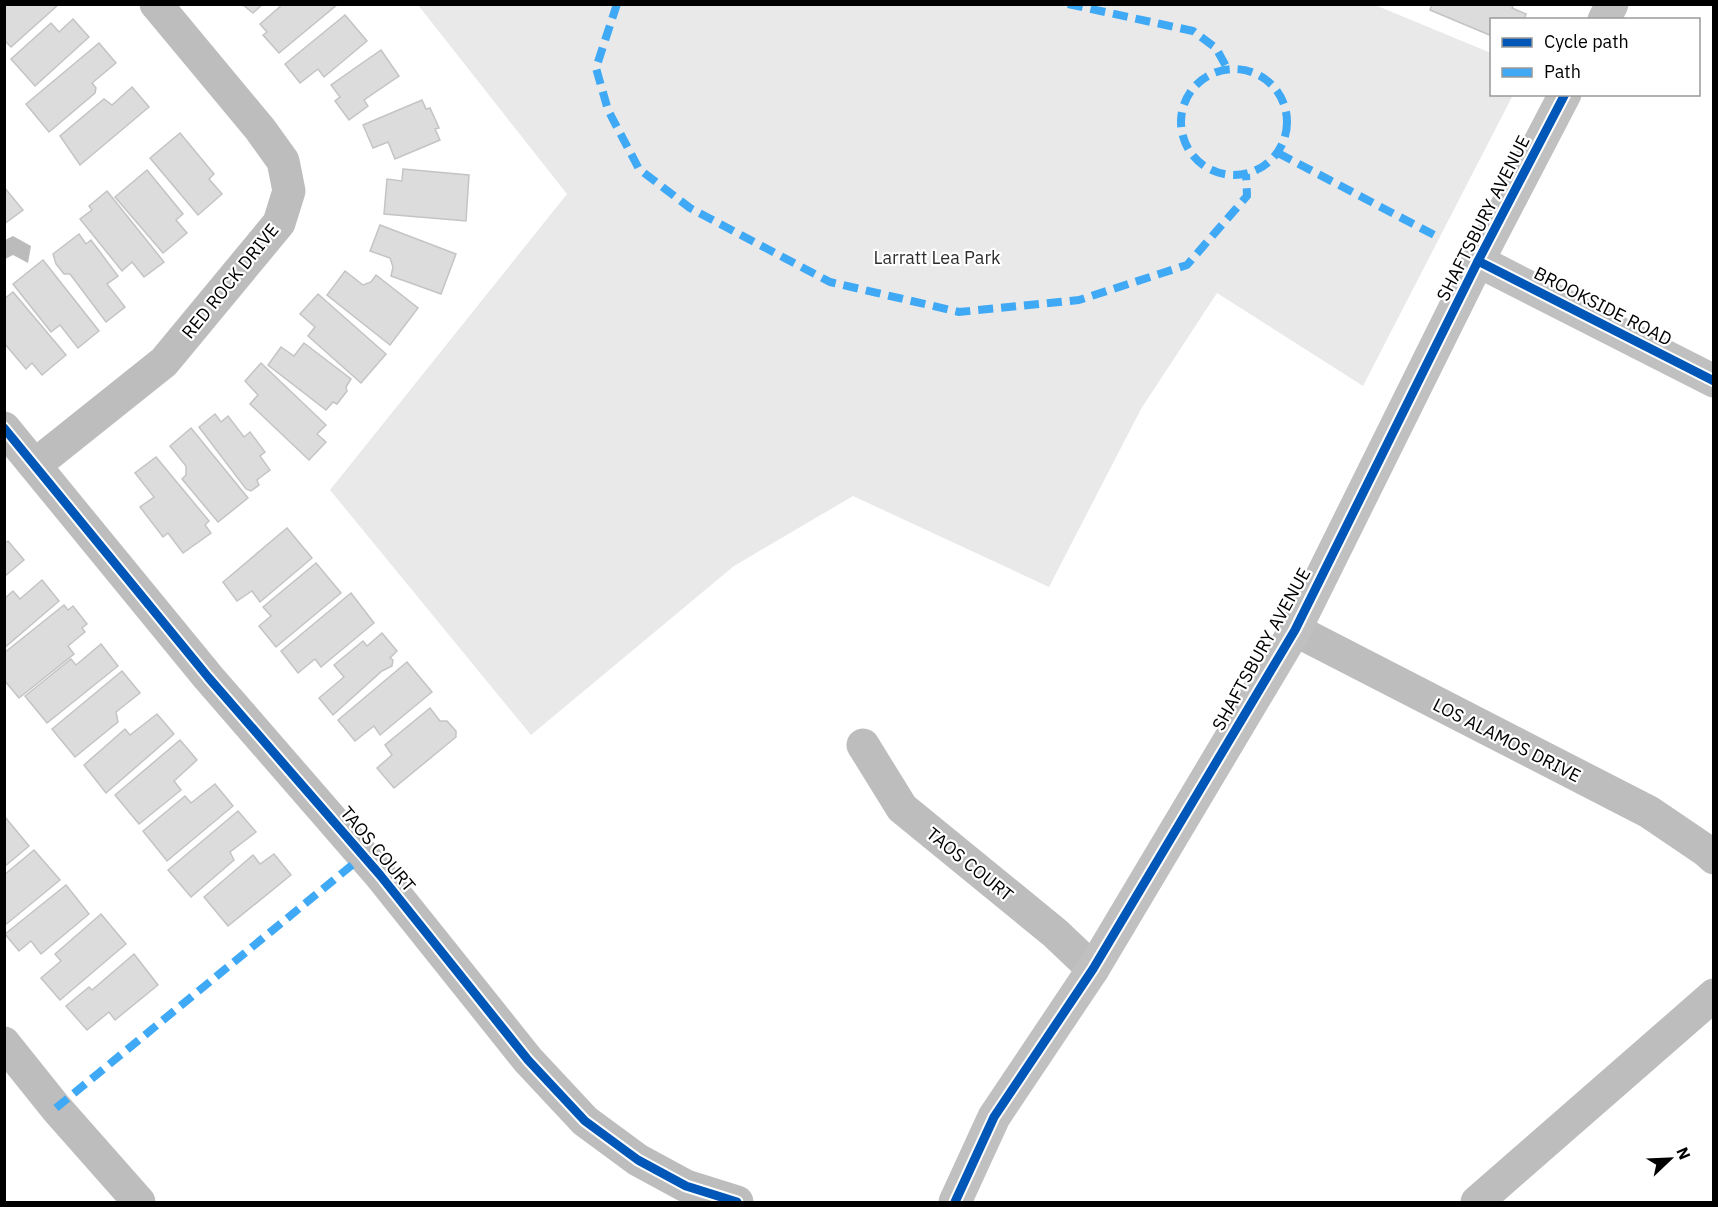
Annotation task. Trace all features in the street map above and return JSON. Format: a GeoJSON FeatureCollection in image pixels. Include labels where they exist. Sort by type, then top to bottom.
{"type":"FeatureCollection","features":[{"type":"Feature","properties":{"kind":"street","name":"RED ROCK DRIVE"},"geometry":{"type":"LineString","coordinates":[[35,465],[164,362],[279,223],[289,191],[282,161],[260,129],[156,4]]}},
{"type":"Feature","properties":{"kind":"street"},"geometry":{"type":"LineString","coordinates":[[1605,18],[1612,4]]}},
{"type":"Feature","properties":{"kind":"street","name":"SHAFTSBURY AVENUE"},"geometry":{"type":"LineString","coordinates":[[956,1203],[994,1117],[1093,969],[1295,630],[1478,261],[1564,96]]}},
{"type":"Feature","properties":{"kind":"street","name":"BROOKSIDE ROAD"},"geometry":{"type":"LineString","coordinates":[[1478,261],[1713,381]]}},
{"type":"Feature","properties":{"kind":"street","name":"TAOS COURT"},"geometry":{"type":"LineString","coordinates":[[4,428],[208,677],[380,875],[528,1060],[585,1121],[638,1160],[686,1186],[737,1203]]}},
{"type":"Feature","properties":{"kind":"street","name":"LOS ALAMOS DRIVE"},"geometry":{"type":"LineString","coordinates":[[1295,630],[1649,812],[1705,850],[1713,858]]}},
{"type":"Feature","properties":{"kind":"street","name":"TAOS COURT"},"geometry":{"type":"LineString","coordinates":[[863,745],[902,808],[1056,933],[1093,969]]}},
{"type":"Feature","properties":{"kind":"street"},"geometry":{"type":"LineString","coordinates":[[1477,1203],[1713,995]]}},
{"type":"Feature","properties":{"kind":"street"},"geometry":{"type":"LineString","coordinates":[[4,1043],[56,1108],[139,1203]]}},
{"type":"Feature","properties":{"kind":"green space","name":"Larratt Lea Park"},"geometry":{"type":"Polygon","coordinates":[[[418,5],[1375,5],[1490,53],[1490,96],[1512,96],[1363,386],[1217,293],[1141,409],[1049,587],[853,496],[734,566],[531,735],[330,490],[567,194],[418,5]]]}},
{"type":"Feature","properties":{"kind":"shaded area"},"geometry":{"type":"Polygon","coordinates":[[[13,236],[31,246],[28,263],[13,255],[5,259],[5,240],[13,236]]]}},
{"type":"Feature","properties":{"kind":"building"},"geometry":{"type":"Polygon","coordinates":[[[4,4],[58,5],[11,47],[4,40],[4,4]]]}},
{"type":"Feature","properties":{"kind":"building"},"geometry":{"type":"Polygon","coordinates":[[[242,4],[263,4],[253,13],[242,4]]]}},
{"type":"Feature","properties":{"kind":"building"},"geometry":{"type":"Polygon","coordinates":[[[283,4],[338,4],[279,53],[263,35],[267,32],[260,24],[283,4]]]}},
{"type":"Feature","properties":{"kind":"building"},"geometry":{"type":"Polygon","coordinates":[[[1432,4],[1514,4],[1512,8],[1526,14],[1525,18],[1490,18],[1490,35],[1430,10],[1432,4]]]}},
{"type":"Feature","properties":{"kind":"building"},"geometry":{"type":"Polygon","coordinates":[[[345,15],[367,41],[324,77],[318,69],[300,83],[285,64],[345,15]]]}},
{"type":"Feature","properties":{"kind":"building"},"geometry":{"type":"Polygon","coordinates":[[[73,19],[89,37],[35,86],[11,59],[51,23],[59,32],[73,19]]]}},
{"type":"Feature","properties":{"kind":"building"},"geometry":{"type":"Polygon","coordinates":[[[99,43],[116,63],[92,83],[96,88],[95,93],[49,132],[26,104],[99,43]]]}},
{"type":"Feature","properties":{"kind":"building"},"geometry":{"type":"Polygon","coordinates":[[[381,50],[399,76],[364,100],[368,106],[349,120],[335,101],[340,97],[331,85],[381,50]]]}},
{"type":"Feature","properties":{"kind":"building"},"geometry":{"type":"Polygon","coordinates":[[[132,87],[149,107],[80,165],[60,136],[104,99],[112,105],[132,87]]]}},
{"type":"Feature","properties":{"kind":"building"},"geometry":{"type":"Polygon","coordinates":[[[422,100],[426,109],[430,108],[439,128],[435,129],[440,140],[395,159],[388,142],[373,148],[363,125],[422,100]]]}},
{"type":"Feature","properties":{"kind":"building"},"geometry":{"type":"Polygon","coordinates":[[[180,133],[214,174],[209,179],[222,194],[198,215],[150,158],[180,133]]]}},
{"type":"Feature","properties":{"kind":"building"},"geometry":{"type":"Polygon","coordinates":[[[403,169],[469,175],[466,221],[384,214],[387,179],[402,181],[403,169]]]}},
{"type":"Feature","properties":{"kind":"building"},"geometry":{"type":"Polygon","coordinates":[[[147,170],[183,214],[176,220],[187,233],[163,253],[115,197],[147,170]]]}},
{"type":"Feature","properties":{"kind":"building"},"geometry":{"type":"Polygon","coordinates":[[[4,187],[23,210],[4,224],[4,187]]]}},
{"type":"Feature","properties":{"kind":"building"},"geometry":{"type":"Polygon","coordinates":[[[107,191],[164,262],[144,277],[132,262],[122,271],[80,219],[92,210],[89,206],[107,191]]]}},
{"type":"Feature","properties":{"kind":"building"},"geometry":{"type":"Polygon","coordinates":[[[380,225],[456,254],[441,294],[391,276],[393,267],[390,258],[370,251],[380,225]]]}},
{"type":"Feature","properties":{"kind":"building"},"geometry":{"type":"Polygon","coordinates":[[[79,234],[86,244],[91,240],[118,276],[107,284],[125,307],[106,322],[70,274],[64,274],[56,264],[53,254],[79,234]]]}},
{"type":"Feature","properties":{"kind":"building"},"geometry":{"type":"Polygon","coordinates":[[[43,260],[99,331],[78,348],[60,325],[51,332],[13,284],[43,260]]]}},
{"type":"Feature","properties":{"kind":"building"},"geometry":{"type":"Polygon","coordinates":[[[345,271],[363,285],[371,282],[376,275],[418,308],[390,345],[327,295],[345,271]]]}},
{"type":"Feature","properties":{"kind":"building"},"geometry":{"type":"Polygon","coordinates":[[[13,292],[66,355],[42,375],[32,363],[26,369],[4,343],[4,299],[13,292]]]}},
{"type":"Feature","properties":{"kind":"building"},"geometry":{"type":"Polygon","coordinates":[[[318,294],[386,354],[361,383],[308,336],[315,327],[300,314],[318,294]]]}},
{"type":"Feature","properties":{"kind":"building"},"geometry":{"type":"Polygon","coordinates":[[[304,343],[351,379],[346,387],[347,391],[337,404],[333,402],[326,410],[268,365],[281,347],[294,356],[304,343]]]}},
{"type":"Feature","properties":{"kind":"building"},"geometry":{"type":"Polygon","coordinates":[[[261,363],[326,425],[317,434],[326,442],[309,460],[250,404],[258,395],[245,381],[261,363]]]}},
{"type":"Feature","properties":{"kind":"building"},"geometry":{"type":"Polygon","coordinates":[[[215,414],[221,422],[228,416],[244,437],[250,432],[265,452],[260,456],[270,470],[257,480],[259,485],[251,491],[246,489],[199,427],[215,414]]]}},
{"type":"Feature","properties":{"kind":"building"},"geometry":{"type":"Polygon","coordinates":[[[191,428],[248,498],[218,522],[182,479],[186,475],[186,466],[170,446],[191,428]]]}},
{"type":"Feature","properties":{"kind":"building"},"geometry":{"type":"Polygon","coordinates":[[[156,457],[209,521],[205,525],[211,533],[183,553],[168,533],[163,537],[140,507],[154,497],[135,473],[156,457]]]}},
{"type":"Feature","properties":{"kind":"building"},"geometry":{"type":"Polygon","coordinates":[[[287,528],[312,558],[260,602],[252,591],[237,601],[223,582],[287,528]]]}},
{"type":"Feature","properties":{"kind":"building"},"geometry":{"type":"Polygon","coordinates":[[[8,541],[24,560],[4,577],[4,544],[8,541]]]}},
{"type":"Feature","properties":{"kind":"building"},"geometry":{"type":"Polygon","coordinates":[[[316,563],[341,593],[276,647],[259,626],[271,616],[263,607],[316,563]]]}},
{"type":"Feature","properties":{"kind":"building"},"geometry":{"type":"Polygon","coordinates":[[[42,580],[59,601],[4,648],[4,599],[13,591],[20,599],[42,580]]]}},
{"type":"Feature","properties":{"kind":"building"},"geometry":{"type":"Polygon","coordinates":[[[351,593],[374,623],[321,667],[315,659],[298,673],[281,651],[351,593]]]}},
{"type":"Feature","properties":{"kind":"building"},"geometry":{"type":"Polygon","coordinates":[[[64,605],[68,610],[73,606],[87,624],[82,628],[85,632],[68,646],[74,654],[19,698],[4,680],[4,653],[64,605]]]}},
{"type":"Feature","properties":{"kind":"building"},"geometry":{"type":"Polygon","coordinates":[[[382,633],[397,651],[390,658],[393,660],[392,666],[382,671],[333,715],[319,698],[344,677],[334,665],[363,641],[367,646],[382,633]]]}},
{"type":"Feature","properties":{"kind":"building"},"geometry":{"type":"Polygon","coordinates":[[[101,644],[118,666],[47,723],[25,696],[71,659],[76,665],[101,644]]]}},
{"type":"Feature","properties":{"kind":"building"},"geometry":{"type":"Polygon","coordinates":[[[407,662],[432,692],[380,735],[374,726],[355,741],[338,720],[407,662]]]}},
{"type":"Feature","properties":{"kind":"building"},"geometry":{"type":"Polygon","coordinates":[[[122,671],[140,693],[116,712],[118,722],[75,757],[52,729],[122,671]]]}},
{"type":"Feature","properties":{"kind":"building"},"geometry":{"type":"Polygon","coordinates":[[[430,708],[440,721],[447,721],[456,731],[456,737],[394,788],[377,768],[392,755],[385,745],[430,708]]]}},
{"type":"Feature","properties":{"kind":"building"},"geometry":{"type":"Polygon","coordinates":[[[157,714],[174,734],[106,793],[84,765],[125,729],[130,735],[157,714]]]}},
{"type":"Feature","properties":{"kind":"building"},"geometry":{"type":"Polygon","coordinates":[[[180,740],[197,760],[174,781],[181,790],[139,824],[115,795],[180,740]]]}},
{"type":"Feature","properties":{"kind":"building"},"geometry":{"type":"Polygon","coordinates":[[[215,784],[233,806],[167,861],[143,831],[185,796],[191,803],[215,784]]]}},
{"type":"Feature","properties":{"kind":"building"},"geometry":{"type":"Polygon","coordinates":[[[238,811],[256,832],[230,852],[234,860],[191,897],[168,870],[238,811]]]}},
{"type":"Feature","properties":{"kind":"building"},"geometry":{"type":"Polygon","coordinates":[[[4,818],[29,846],[4,867],[4,818]]]}},
{"type":"Feature","properties":{"kind":"building"},"geometry":{"type":"Polygon","coordinates":[[[34,850],[60,880],[4,926],[4,875],[34,850]]]}},
{"type":"Feature","properties":{"kind":"building"},"geometry":{"type":"Polygon","coordinates":[[[274,854],[291,875],[228,926],[204,897],[253,855],[260,864],[274,854]]]}},
{"type":"Feature","properties":{"kind":"building"},"geometry":{"type":"Polygon","coordinates":[[[66,885],[89,914],[41,954],[31,941],[19,951],[5,934],[66,885]]]}},
{"type":"Feature","properties":{"kind":"building"},"geometry":{"type":"Polygon","coordinates":[[[101,914],[126,944],[60,1000],[41,978],[61,961],[55,954],[101,914]]]}},
{"type":"Feature","properties":{"kind":"building"},"geometry":{"type":"Polygon","coordinates":[[[134,954],[158,985],[115,1020],[109,1012],[87,1030],[66,1006],[89,987],[92,990],[134,954]]]}},
{"type":"Feature","properties":{"kind":"marked path"},"geometry":{"type":"LineString","coordinates":[[617,4],[596,68],[608,110],[639,169],[690,208],[830,282],[959,312],[1079,300],[1187,265],[1247,196],[1246,174]]}},
{"type":"Feature","properties":{"kind":"marked path"},"geometry":{"type":"LineString","coordinates":[[1068,4],[1193,31],[1216,48],[1227,68]]}},
{"type":"Feature","properties":{"kind":"marked path"},"geometry":{"type":"LineString","coordinates":[[1234,69],[1254,73],[1272,84],[1283,102],[1287,122],[1283,142],[1272,160],[1254,171],[1234,175],[1214,171],[1196,160],[1185,142],[1181,122],[1185,102],[1196,84],[1214,73],[1234,69]]}},
{"type":"Feature","properties":{"kind":"marked path"},"geometry":{"type":"LineString","coordinates":[[1278,153],[1438,237]]}},
{"type":"Feature","properties":{"kind":"marked path"},"geometry":{"type":"LineString","coordinates":[[56,1108],[363,856]]}},
{"type":"Feature","properties":{"kind":"cycle path"},"geometry":{"type":"LineString","coordinates":[[955,1202],[994,1117],[1093,969],[1295,630],[1478,261],[1564,96]]}},
{"type":"Feature","properties":{"kind":"cycle path"},"geometry":{"type":"LineString","coordinates":[[1478,261],[1714,381]]}},
{"type":"Feature","properties":{"kind":"cycle path"},"geometry":{"type":"LineString","coordinates":[[4,428],[208,677],[380,875],[528,1060],[585,1121],[638,1160],[686,1186],[737,1202]]}}]}
